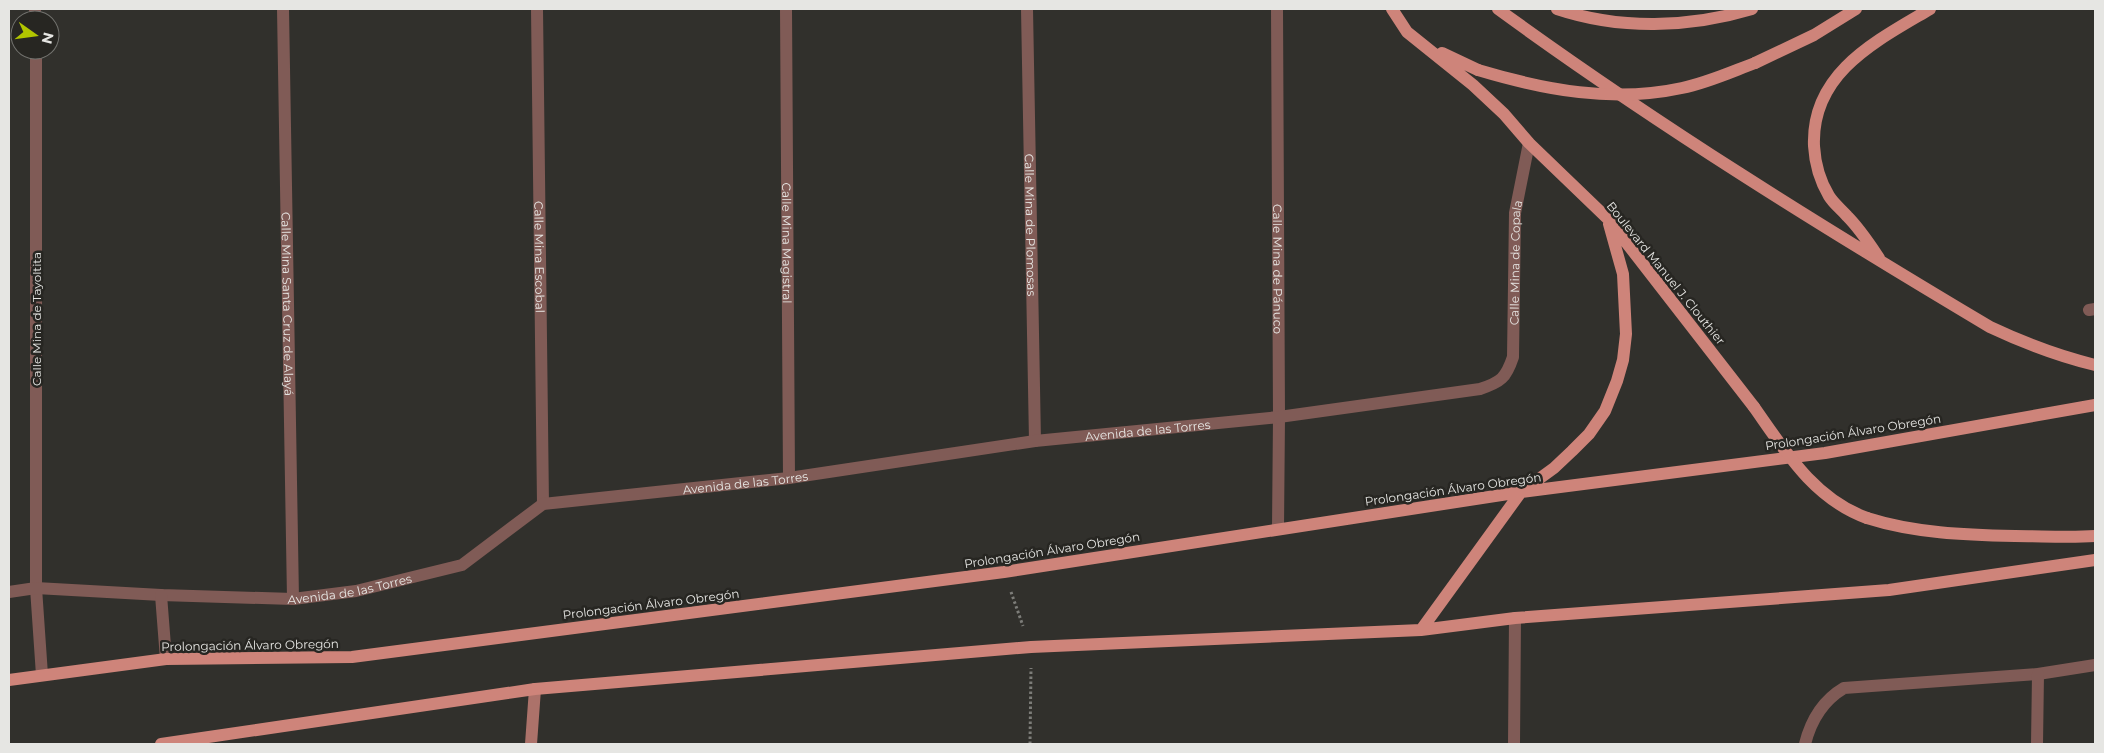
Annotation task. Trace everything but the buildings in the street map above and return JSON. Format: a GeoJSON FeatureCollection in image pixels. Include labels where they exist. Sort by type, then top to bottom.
{"type":"FeatureCollection","features":[{"type":"Feature","properties":{"kind":"main road","name":"Boulevard Manuel J. Clouthier"},"geometry":{"type":"LineString","coordinates":[[1392,9],[1407,32],[1473,85],[1608,219],[1812,484],[1831,500],[1850,512],[1880,522],[1939,532],[1986,535],[2095,536]]}},
{"type":"Feature","properties":{"kind":"main road"},"geometry":{"type":"LineString","coordinates":[[1498,9],[1578,67],[1663,124],[1990,328],[2060,356],[2095,365]]}},
{"type":"Feature","properties":{"kind":"main road"},"geometry":{"type":"LineString","coordinates":[[1557,9],[1581,17],[1608,21],[1674,24],[1726,17],[1752,9]]}},
{"type":"Feature","properties":{"kind":"main road"},"geometry":{"type":"LineString","coordinates":[[1423,44],[1478,70],[1524,83],[1564,91],[1610,95],[1660,92],[1706,82],[1755,63],[1814,35],[1856,9]]}},
{"type":"Feature","properties":{"kind":"main road"},"geometry":{"type":"LineString","coordinates":[[1882,262],[1865,237],[1833,201],[1823,184],[1815,154],[1816,118],[1821,101],[1837,74],[1848,63],[1869,47],[1930,9]]}},
{"type":"Feature","properties":{"kind":"main road"},"geometry":{"type":"LineString","coordinates":[[1421,630],[1520,492],[1554,468],[1589,434],[1605,411],[1623,360],[1626,334],[1623,274],[1608,219]]}},
{"type":"Feature","properties":{"kind":"main road","name":"Prolongación Álvaro Obregón"},"geometry":{"type":"LineString","coordinates":[[9,680],[166,659],[352,657],[994,574],[1278,528],[1520,492],[1825,453],[2095,405]]}},
{"type":"Feature","properties":{"kind":"main road"},"geometry":{"type":"LineString","coordinates":[[161,744],[535,689],[1031,647],[1421,630],[1515,618],[1889,590],[2095,560]]}},
{"type":"Feature","properties":{"kind":"street","name":"Calle Mina Santa Cruz de Alayá"},"geometry":{"type":"LineString","coordinates":[[283,9],[293,599]]}},
{"type":"Feature","properties":{"kind":"street","name":"Calle Mina Escobal"},"geometry":{"type":"LineString","coordinates":[[537,9],[543,504]]}},
{"type":"Feature","properties":{"kind":"street","name":"Calle Mina Magistral"},"geometry":{"type":"LineString","coordinates":[[786,9],[789,478]]}},
{"type":"Feature","properties":{"kind":"street","name":"Calle Mina de Plomosas"},"geometry":{"type":"LineString","coordinates":[[1027,9],[1035,441]]}},
{"type":"Feature","properties":{"kind":"street","name":"Calle Mina de Pánuco"},"geometry":{"type":"LineString","coordinates":[[1277,9],[1278,528]]}},
{"type":"Feature","properties":{"kind":"street","name":"Calle Mina de Tayoltita"},"geometry":{"type":"LineString","coordinates":[[36,60],[36,588],[42,675]]}},
{"type":"Feature","properties":{"kind":"street","name":"Calle Mina de Copala"},"geometry":{"type":"LineString","coordinates":[[1500,380],[1508,372],[1513,357],[1515,213],[1530,143]]}},
{"type":"Feature","properties":{"kind":"street","name":"Avenida de las Torres"},"geometry":{"type":"LineString","coordinates":[[9,592],[36,588],[162,595],[293,599],[356,591],[462,565],[543,504],[789,478],[1035,441],[1279,416],[1480,389],[1500,380]]}},
{"type":"Feature","properties":{"kind":"street"},"geometry":{"type":"LineString","coordinates":[[162,595],[166,659]]}},
{"type":"Feature","properties":{"kind":"street"},"geometry":{"type":"LineString","coordinates":[[1514,744],[1515,618]]}},
{"type":"Feature","properties":{"kind":"street"},"geometry":{"type":"LineString","coordinates":[[1805,744],[1814,718],[1833,695],[1844,688],[2038,674],[2095,665]]}},
{"type":"Feature","properties":{"kind":"street"},"geometry":{"type":"LineString","coordinates":[[2037,744],[2038,674]]}},
{"type":"Feature","properties":{"kind":"street"},"geometry":{"type":"LineString","coordinates":[[532,744],[535,689]]}}]}
